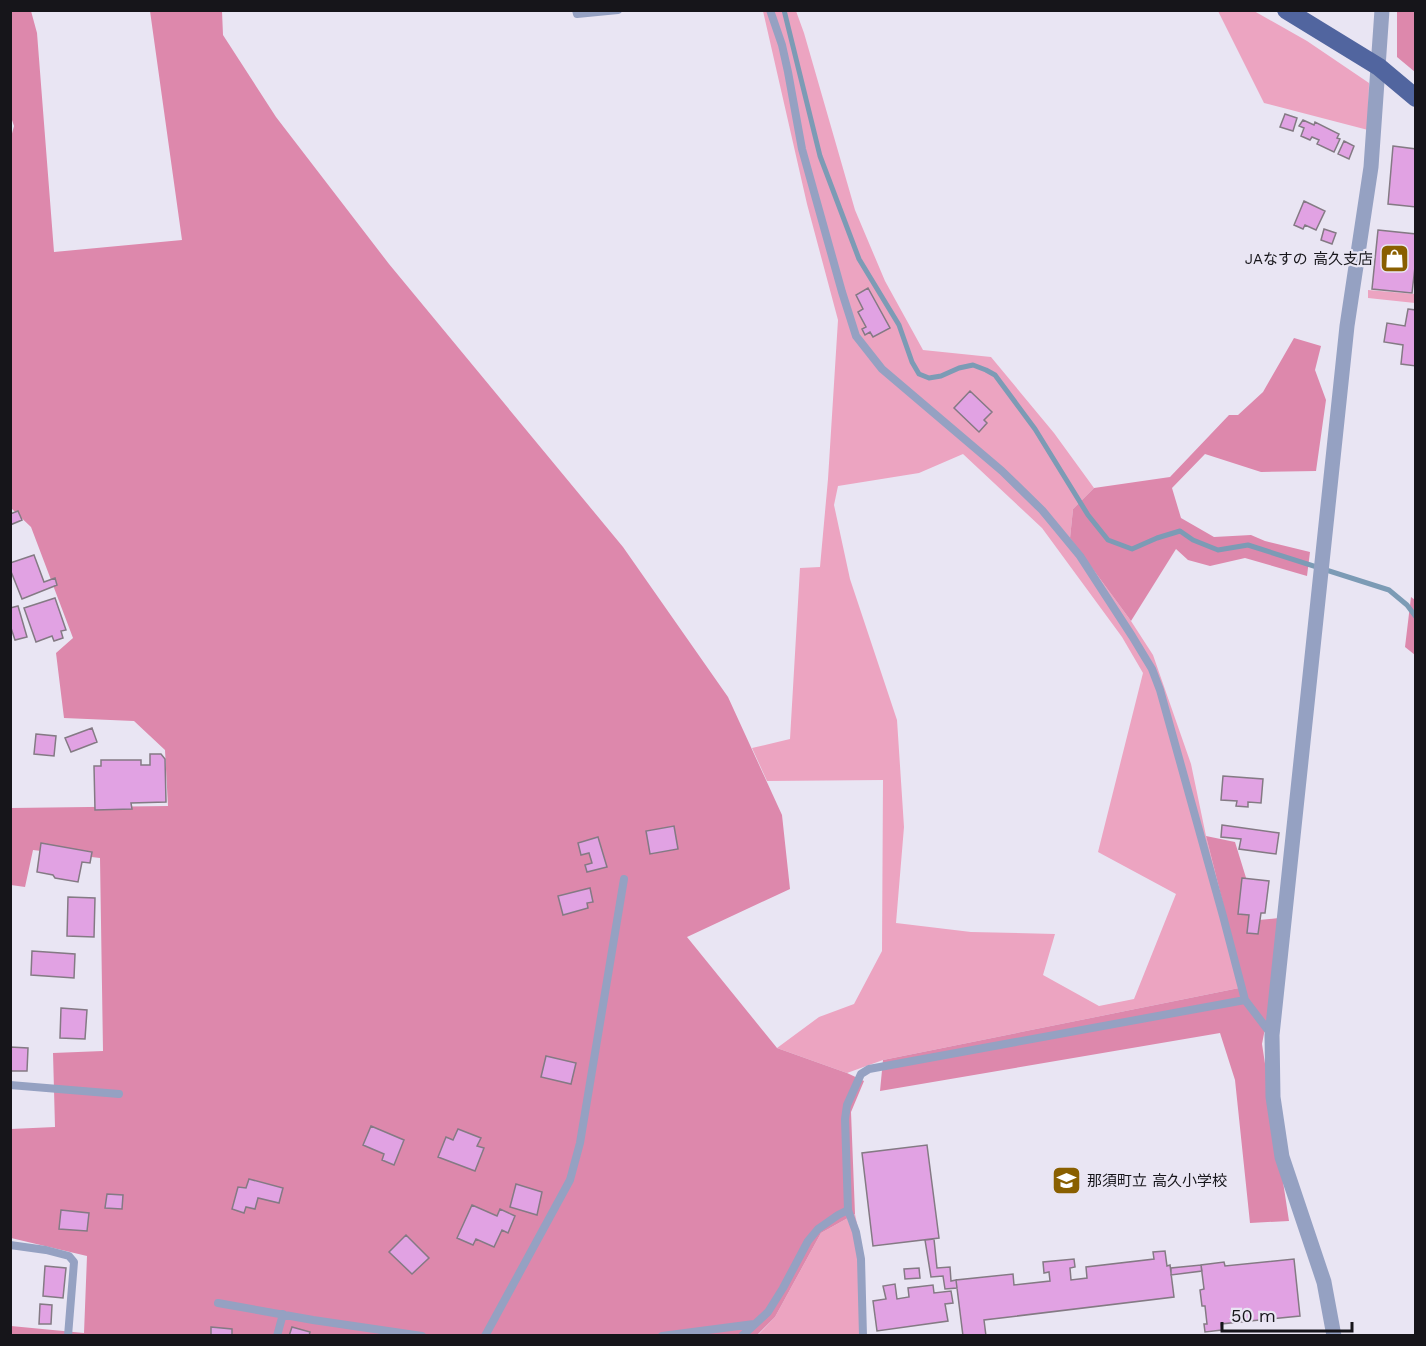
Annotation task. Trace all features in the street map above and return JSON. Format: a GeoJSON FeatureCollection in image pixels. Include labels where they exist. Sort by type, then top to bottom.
{"type":"FeatureCollection","features":[{"type":"Feature","properties":{"kind":"main road"},"geometry":{"type":"LineString","coordinates":[[1286,10],[1379,67],[1416,98]]}},
{"type":"Feature","properties":{"kind":"street"},"geometry":{"type":"LineString","coordinates":[[1334,1335],[1324,1282],[1282,1157],[1273,1097],[1272,1035],[1347,326],[1371,167],[1382,10]]}},
{"type":"Feature","properties":{"kind":"lane"},"geometry":{"type":"LineString","coordinates":[[576,10],[577,14],[618,10]]}},
{"type":"Feature","properties":{"kind":"lane"},"geometry":{"type":"LineString","coordinates":[[770,10],[782,45],[802,149],[856,336],[882,369],[1002,471],[1042,510],[1080,556],[1152,669],[1160,690],[1245,1000],[1272,1035]]}},
{"type":"Feature","properties":{"kind":"lane"},"geometry":{"type":"LineString","coordinates":[[485,1335],[570,1180],[575,1166],[624,879]]}},
{"type":"Feature","properties":{"kind":"lane"},"geometry":{"type":"LineString","coordinates":[[863,1335],[861,1259],[856,1232],[848,1210],[845,1119],[847,1105],[861,1074],[869,1069],[1245,1000]]}},
{"type":"Feature","properties":{"kind":"lane"},"geometry":{"type":"LineString","coordinates":[[10,1084],[119,1094]]}},
{"type":"Feature","properties":{"kind":"lane"},"geometry":{"type":"LineString","coordinates":[[742,1335],[768,1312],[808,1241],[818,1229],[848,1210]]}},
{"type":"Feature","properties":{"kind":"lane"},"geometry":{"type":"LineString","coordinates":[[10,1245],[69,1256],[74,1262],[68,1335]]}},
{"type":"Feature","properties":{"kind":"lane"},"geometry":{"type":"LineString","coordinates":[[218,1303],[422,1335]]}},
{"type":"Feature","properties":{"kind":"lane"},"geometry":{"type":"LineString","coordinates":[[277,1335],[283,1314]]}},
{"type":"Feature","properties":{"kind":"lane"},"geometry":{"type":"LineString","coordinates":[[662,1335],[754,1323]]}},
{"type":"Feature","properties":{"kind":"shaded area"},"geometry":{"type":"Polygon","coordinates":[[[11,11],[31,11],[37,33],[54,252],[182,240],[150,11],[222,11],[223,35],[276,117],[389,264],[623,547],[728,697],[782,815],[790,889],[687,937],[777,1048],[864,1081],[851,1112],[855,1214],[821,1233],[775,1317],[757,1335],[11,1335],[11,1326],[84,1333],[87,1256],[11,1238],[11,1129],[55,1127],[53,1053],[103,1051],[100,858],[33,850],[25,887],[11,885],[11,808],[168,806],[165,750],[134,721],[64,718],[56,653],[73,638],[31,527],[11,508],[10,141],[14,126],[11,117],[11,11]]]}},
{"type":"Feature","properties":{"kind":"shaded area"},"geometry":{"type":"Polygon","coordinates":[[[763,11],[796,11],[855,210],[885,281],[923,350],[991,357],[1054,433],[1094,488],[1073,509],[1070,538],[1153,655],[1191,764],[1206,836],[1244,987],[883,1060],[847,1073],[777,1048],[819,1017],[854,1004],[882,951],[883,780],[767,781],[752,748],[790,739],[800,568],[820,567],[838,320],[807,204],[763,11]],[[963,454],[919,473],[838,486],[834,505],[850,579],[897,720],[904,827],[896,923],[971,932],[1055,934],[1043,975],[1099,1006],[1134,999],[1176,894],[1098,852],[1143,673],[1122,637],[1042,528],[963,454]]]}},
{"type":"Feature","properties":{"kind":"shaded area"},"geometry":{"type":"Polygon","coordinates":[[[1218,11],[1254,11],[1307,41],[1369,83],[1368,130],[1264,103],[1218,11]]]}},
{"type":"Feature","properties":{"kind":"shaded area"},"geometry":{"type":"Polygon","coordinates":[[[1397,11],[1415,11],[1415,72],[1397,57],[1397,11]]]}},
{"type":"Feature","properties":{"kind":"shaded area"},"geometry":{"type":"Polygon","coordinates":[[[1368,290],[1415,294],[1415,303],[1368,298],[1368,290]]]}},
{"type":"Feature","properties":{"kind":"shaded area"},"geometry":{"type":"Polygon","coordinates":[[[1294,338],[1321,346],[1315,370],[1326,400],[1316,471],[1261,472],[1205,454],[1172,488],[1181,518],[1214,537],[1251,535],[1265,541],[1310,552],[1307,576],[1245,558],[1210,566],[1188,560],[1176,549],[1131,621],[1070,538],[1073,509],[1094,488],[1170,477],[1229,415],[1238,415],[1263,392],[1294,338]]]}},
{"type":"Feature","properties":{"kind":"shaded area"},"geometry":{"type":"Polygon","coordinates":[[[1411,597],[1415,600],[1415,655],[1405,647],[1411,597]]]}},
{"type":"Feature","properties":{"kind":"shaded area"},"geometry":{"type":"Polygon","coordinates":[[[1206,836],[1235,842],[1259,920],[1279,918],[1269,1008],[1262,1044],[1289,1221],[1250,1223],[1235,1080],[1220,1033],[880,1091],[883,1060],[1244,987],[1206,836]]]}},
{"type":"Feature","properties":{"kind":"shaded area"},"geometry":{"type":"Polygon","coordinates":[[[855,1214],[864,1258],[866,1335],[757,1336],[775,1317],[821,1233],[855,1214]]]}},
{"type":"Feature","properties":{"kind":"building"},"geometry":{"type":"Polygon","coordinates":[[[1285,114],[1297,118],[1293,131],[1280,127],[1285,114]]]}},
{"type":"Feature","properties":{"kind":"building"},"geometry":{"type":"Polygon","coordinates":[[[1303,120],[1314,125],[1315,122],[1339,134],[1337,138],[1340,139],[1334,152],[1317,144],[1319,140],[1312,137],[1310,140],[1301,136],[1304,128],[1299,126],[1303,120]]]}},
{"type":"Feature","properties":{"kind":"building"},"geometry":{"type":"Polygon","coordinates":[[[1344,141],[1354,146],[1349,159],[1338,154],[1344,141]]]}},
{"type":"Feature","properties":{"kind":"building"},"geometry":{"type":"Polygon","coordinates":[[[1393,146],[1416,149],[1416,207],[1388,204],[1393,146]]]}},
{"type":"Feature","properties":{"kind":"building"},"geometry":{"type":"Polygon","coordinates":[[[1304,201],[1325,211],[1316,230],[1305,225],[1303,229],[1294,225],[1304,201]]]}},
{"type":"Feature","properties":{"kind":"building"},"geometry":{"type":"Polygon","coordinates":[[[1324,229],[1336,233],[1332,244],[1321,240],[1324,229]]]}},
{"type":"Feature","properties":{"kind":"building"},"geometry":{"type":"Polygon","coordinates":[[[1378,230],[1416,234],[1412,293],[1372,289],[1378,230]]]}},
{"type":"Feature","properties":{"kind":"building"},"geometry":{"type":"Polygon","coordinates":[[[868,288],[890,328],[873,337],[870,332],[865,335],[862,329],[866,327],[858,312],[863,309],[856,295],[868,288]]]}},
{"type":"Feature","properties":{"kind":"building"},"geometry":{"type":"Polygon","coordinates":[[[1408,309],[1416,310],[1416,366],[1401,364],[1403,345],[1384,342],[1387,323],[1405,326],[1408,309]]]}},
{"type":"Feature","properties":{"kind":"building"},"geometry":{"type":"Polygon","coordinates":[[[970,391],[992,412],[984,420],[987,423],[979,432],[954,408],[970,391]]]}},
{"type":"Feature","properties":{"kind":"building"},"geometry":{"type":"Polygon","coordinates":[[[18,511],[22,520],[10,525],[10,514],[18,511]]]}},
{"type":"Feature","properties":{"kind":"building"},"geometry":{"type":"Polygon","coordinates":[[[34,555],[44,582],[55,578],[57,585],[22,599],[10,569],[10,563],[34,555]]]}},
{"type":"Feature","properties":{"kind":"building"},"geometry":{"type":"Polygon","coordinates":[[[55,598],[66,630],[61,631],[63,638],[54,641],[52,636],[36,642],[24,608],[55,598]]]}},
{"type":"Feature","properties":{"kind":"building"},"geometry":{"type":"Polygon","coordinates":[[[18,606],[27,637],[15,640],[10,625],[10,608],[18,606]]]}},
{"type":"Feature","properties":{"kind":"building"},"geometry":{"type":"Polygon","coordinates":[[[92,728],[97,742],[71,752],[65,738],[92,728]]]}},
{"type":"Feature","properties":{"kind":"building"},"geometry":{"type":"Polygon","coordinates":[[[36,734],[56,736],[54,756],[34,754],[36,734]]]}},
{"type":"Feature","properties":{"kind":"building"},"geometry":{"type":"Polygon","coordinates":[[[150,754],[161,754],[165,759],[166,802],[131,803],[132,809],[95,810],[94,766],[101,766],[101,760],[141,760],[141,765],[150,765],[150,754]]]}},
{"type":"Feature","properties":{"kind":"building"},"geometry":{"type":"Polygon","coordinates":[[[1223,776],[1263,779],[1261,803],[1248,802],[1248,807],[1236,806],[1237,801],[1221,800],[1223,776]]]}},
{"type":"Feature","properties":{"kind":"building"},"geometry":{"type":"Polygon","coordinates":[[[1222,825],[1279,833],[1276,854],[1239,849],[1241,839],[1221,837],[1222,825]]]}},
{"type":"Feature","properties":{"kind":"building"},"geometry":{"type":"Polygon","coordinates":[[[674,826],[678,849],[650,854],[646,831],[674,826]]]}},
{"type":"Feature","properties":{"kind":"building"},"geometry":{"type":"Polygon","coordinates":[[[598,837],[607,867],[587,872],[585,865],[592,863],[589,853],[581,855],[578,843],[598,837]]]}},
{"type":"Feature","properties":{"kind":"building"},"geometry":{"type":"Polygon","coordinates":[[[41,843],[92,852],[90,863],[82,862],[78,882],[37,872],[41,843]]]}},
{"type":"Feature","properties":{"kind":"building"},"geometry":{"type":"Polygon","coordinates":[[[1242,878],[1269,881],[1265,913],[1261,913],[1258,934],[1247,933],[1249,915],[1238,914],[1242,878]]]}},
{"type":"Feature","properties":{"kind":"building"},"geometry":{"type":"Polygon","coordinates":[[[590,888],[593,902],[587,903],[588,908],[563,915],[558,896],[590,888]]]}},
{"type":"Feature","properties":{"kind":"building"},"geometry":{"type":"Polygon","coordinates":[[[68,897],[95,898],[94,937],[67,936],[68,897]]]}},
{"type":"Feature","properties":{"kind":"building"},"geometry":{"type":"Polygon","coordinates":[[[32,951],[75,954],[74,978],[31,975],[32,951]]]}},
{"type":"Feature","properties":{"kind":"building"},"geometry":{"type":"Polygon","coordinates":[[[61,1008],[87,1010],[85,1039],[60,1038],[61,1008]]]}},
{"type":"Feature","properties":{"kind":"building"},"geometry":{"type":"Polygon","coordinates":[[[10,1047],[28,1048],[27,1071],[10,1071],[10,1047]]]}},
{"type":"Feature","properties":{"kind":"building"},"geometry":{"type":"Polygon","coordinates":[[[546,1056],[576,1063],[571,1084],[541,1077],[546,1056]]]}},
{"type":"Feature","properties":{"kind":"building"},"geometry":{"type":"Polygon","coordinates":[[[371,1126],[404,1140],[394,1165],[382,1160],[384,1154],[363,1145],[371,1126]]]}},
{"type":"Feature","properties":{"kind":"building"},"geometry":{"type":"Polygon","coordinates":[[[458,1129],[481,1138],[477,1146],[484,1148],[475,1171],[438,1157],[446,1137],[453,1140],[458,1129]]]}},
{"type":"Feature","properties":{"kind":"building"},"geometry":{"type":"Polygon","coordinates":[[[927,1145],[939,1238],[873,1246],[862,1153],[927,1145]]]}},
{"type":"Feature","properties":{"kind":"building"},"geometry":{"type":"Polygon","coordinates":[[[249,1179],[283,1188],[279,1203],[258,1198],[255,1209],[246,1207],[244,1213],[232,1209],[238,1187],[246,1188],[249,1179]]]}},
{"type":"Feature","properties":{"kind":"building"},"geometry":{"type":"Polygon","coordinates":[[[516,1184],[542,1192],[537,1215],[510,1207],[516,1184]]]}},
{"type":"Feature","properties":{"kind":"building"},"geometry":{"type":"Polygon","coordinates":[[[107,1194],[123,1195],[122,1209],[105,1208],[107,1194]]]}},
{"type":"Feature","properties":{"kind":"building"},"geometry":{"type":"Polygon","coordinates":[[[472,1205],[497,1216],[500,1209],[515,1216],[508,1233],[502,1230],[494,1247],[476,1239],[473,1245],[457,1238],[472,1205]]]}},
{"type":"Feature","properties":{"kind":"building"},"geometry":{"type":"Polygon","coordinates":[[[61,1210],[89,1213],[87,1231],[59,1229],[61,1210]]]}},
{"type":"Feature","properties":{"kind":"building"},"geometry":{"type":"Polygon","coordinates":[[[406,1235],[429,1258],[412,1274],[389,1252],[406,1235]]]}},
{"type":"Feature","properties":{"kind":"building"},"geometry":{"type":"Polygon","coordinates":[[[934,1239],[937,1268],[950,1267],[951,1281],[956,1280],[957,1288],[945,1289],[943,1276],[931,1277],[925,1240],[934,1239]]]}},
{"type":"Feature","properties":{"kind":"building"},"geometry":{"type":"Polygon","coordinates":[[[1165,1251],[1167,1266],[1170,1265],[1174,1297],[984,1320],[986,1336],[963,1336],[956,1280],[1013,1274],[1014,1285],[1050,1281],[1049,1272],[1044,1273],[1043,1262],[1074,1259],[1075,1267],[1070,1268],[1071,1280],[1087,1278],[1086,1267],[1154,1259],[1153,1252],[1165,1251]]]}},
{"type":"Feature","properties":{"kind":"building"},"geometry":{"type":"Polygon","coordinates":[[[1294,1259],[1300,1316],[1221,1324],[1222,1330],[1205,1332],[1204,1324],[1207,1324],[1205,1306],[1202,1306],[1200,1290],[1204,1289],[1201,1265],[1224,1262],[1225,1266],[1294,1259]]]}},
{"type":"Feature","properties":{"kind":"building"},"geometry":{"type":"Polygon","coordinates":[[[1201,1265],[1202,1271],[1171,1275],[1171,1268],[1201,1265]]]}},
{"type":"Feature","properties":{"kind":"building"},"geometry":{"type":"Polygon","coordinates":[[[45,1266],[66,1268],[63,1298],[43,1296],[45,1266]]]}},
{"type":"Feature","properties":{"kind":"building"},"geometry":{"type":"Polygon","coordinates":[[[919,1268],[920,1278],[905,1279],[904,1269],[919,1268]]]}},
{"type":"Feature","properties":{"kind":"building"},"geometry":{"type":"Polygon","coordinates":[[[895,1284],[897,1299],[909,1297],[908,1288],[933,1285],[934,1293],[951,1291],[953,1303],[945,1304],[948,1321],[877,1331],[873,1301],[886,1299],[883,1286],[895,1284]]]}},
{"type":"Feature","properties":{"kind":"building"},"geometry":{"type":"Polygon","coordinates":[[[40,1304],[52,1305],[51,1324],[39,1324],[40,1304]]]}},
{"type":"Feature","properties":{"kind":"building"},"geometry":{"type":"Polygon","coordinates":[[[211,1327],[232,1329],[232,1336],[211,1336],[211,1327]]]}},
{"type":"Feature","properties":{"kind":"building"},"geometry":{"type":"Polygon","coordinates":[[[292,1327],[310,1332],[309,1336],[289,1336],[292,1327]]]}},
{"type":"Feature","properties":{"kind":"waterway"},"geometry":{"type":"LineString","coordinates":[[784,10],[820,156],[859,259],[899,325],[912,362],[919,374],[929,378],[973,365],[995,375],[1035,429],[1088,515],[1108,540],[1132,549],[1180,531],[1193,540],[1218,550],[1248,545],[1389,590],[1407,605],[1416,617]]}},
{"type":"Feature","properties":{"kind":"place","name":"JAなすの 高久支店"},"geometry":{"type":"Point","coordinates":[1394,259]}},
{"type":"Feature","properties":{"kind":"place","name":"那須町立 高久小学校"},"geometry":{"type":"Point","coordinates":[1066,1181]}}]}
